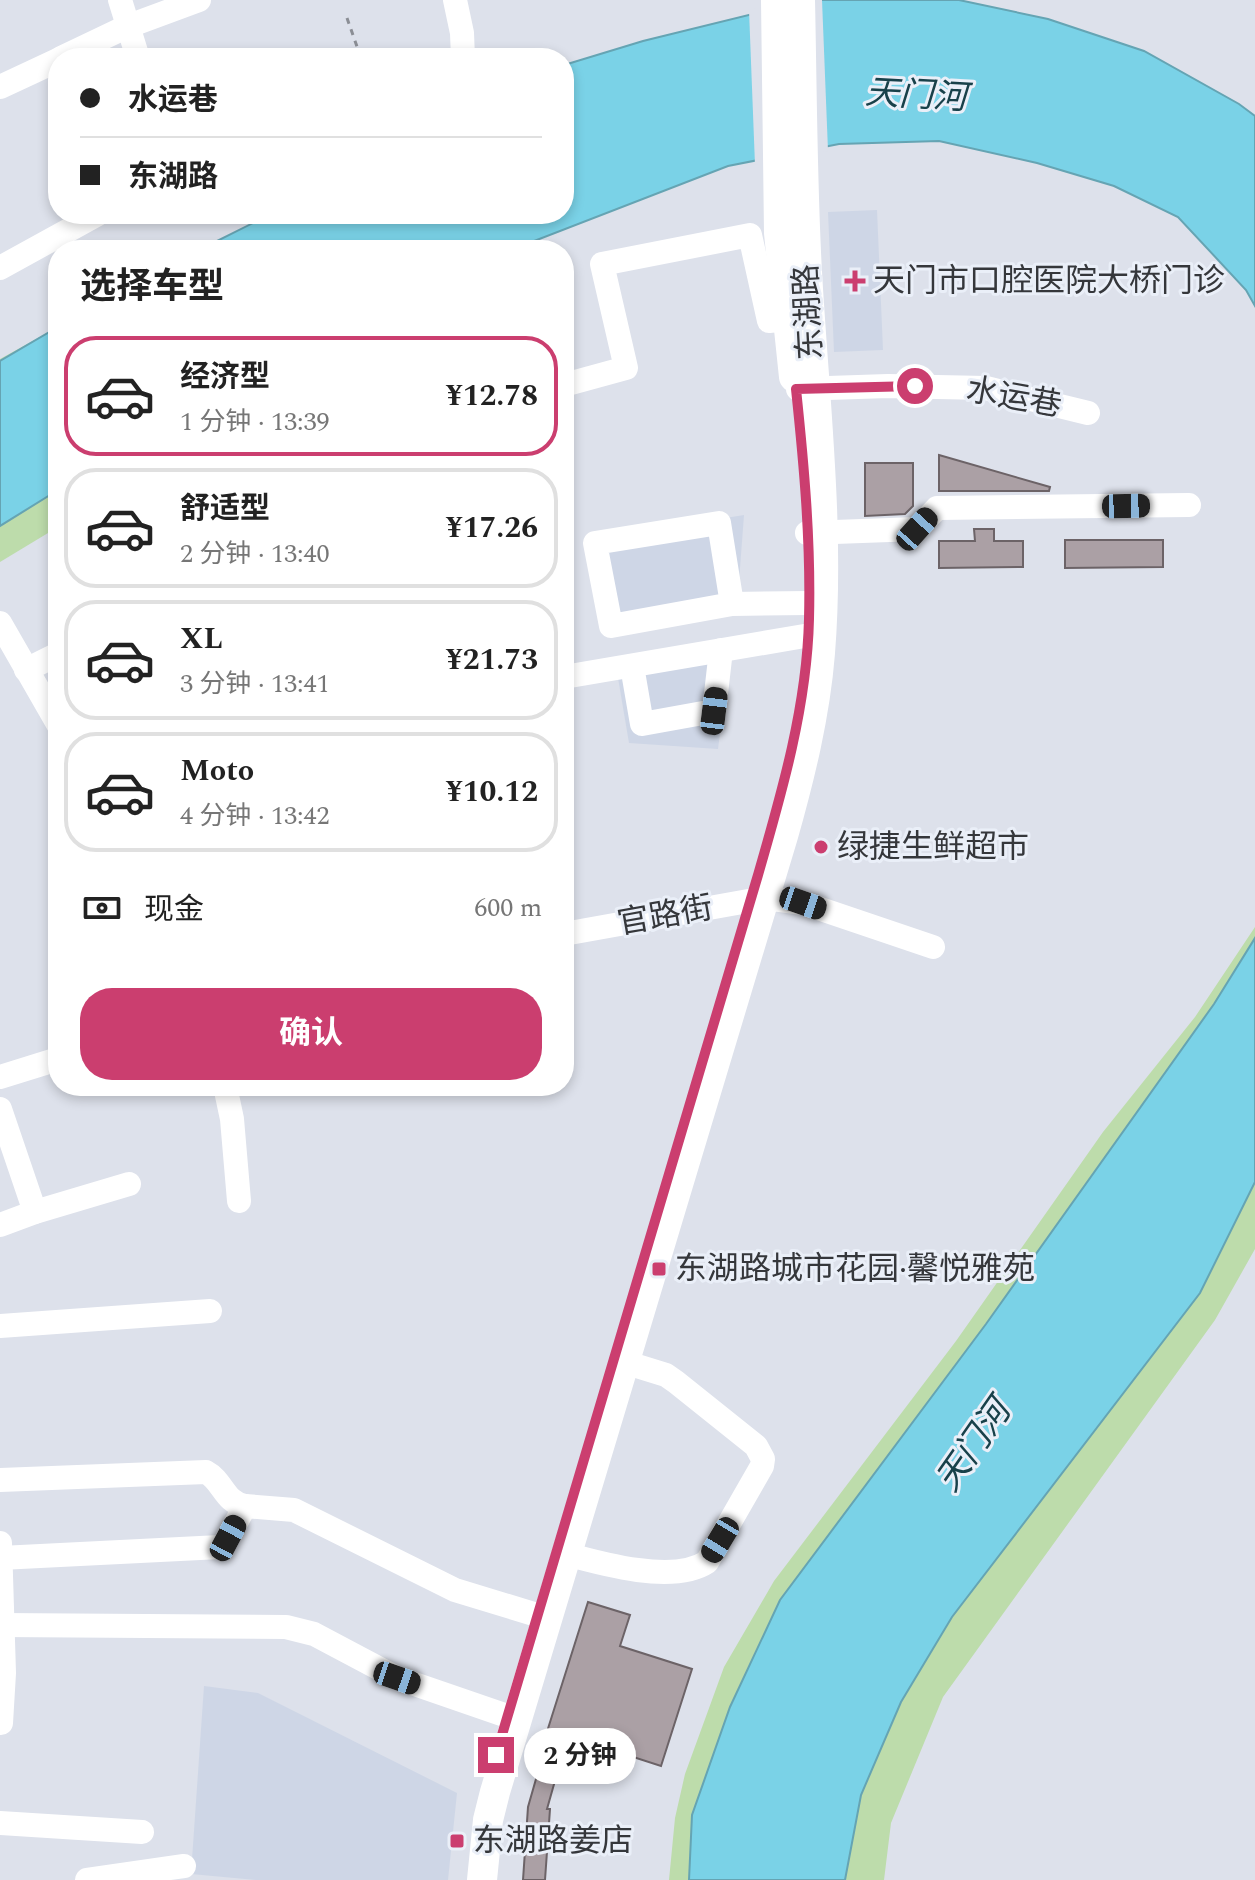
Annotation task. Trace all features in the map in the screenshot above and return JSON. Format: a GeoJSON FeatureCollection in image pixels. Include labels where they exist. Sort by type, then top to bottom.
{"type":"FeatureCollection","features":[{"type":"Feature","properties":{"kind":"main road"},"geometry":{"type":"LineString","coordinates":[[776,0],[792,233]]}},
{"type":"Feature","properties":{"kind":"main road"},"geometry":{"type":"LineString","coordinates":[[792,233],[800,0]]}},
{"type":"Feature","properties":{"kind":"main road","name":"东湖路"},"geometry":{"type":"LineString","coordinates":[[792,233],[788,319],[805,388]]}},
{"type":"Feature","properties":{"kind":"main road","name":"东湖路"},"geometry":{"type":"LineString","coordinates":[[473,1880],[480,1819],[507,1716],[803,762],[816,692],[814,532],[792,233]]}},
{"type":"Feature","properties":{"kind":"main road","name":"东湖路"},"geometry":{"type":"LineString","coordinates":[[814,532],[809,603],[815,634]]}},
{"type":"Feature","properties":{"kind":"main road","name":"东湖路"},"geometry":{"type":"LineString","coordinates":[[482,1880],[488,1820],[495,1792],[758,899]]}},
{"type":"Feature","properties":{"kind":"street"},"geometry":{"type":"LineString","coordinates":[[120,0],[134,48]]}},
{"type":"Feature","properties":{"kind":"street"},"geometry":{"type":"LineString","coordinates":[[83,48],[126,27],[199,0]]}},
{"type":"Feature","properties":{"kind":"street"},"geometry":{"type":"LineString","coordinates":[[455,0],[463,48]]}},
{"type":"Feature","properties":{"kind":"street"},"geometry":{"type":"LineString","coordinates":[[0,87],[48,65]]}},
{"type":"Feature","properties":{"kind":"street"},"geometry":{"type":"LineString","coordinates":[[51,240],[80,224]]}},
{"type":"Feature","properties":{"kind":"street"},"geometry":{"type":"LineString","coordinates":[[574,382],[626,368],[602,264],[750,235],[769,321],[788,319]]}},
{"type":"Feature","properties":{"kind":"street"},"geometry":{"type":"LineString","coordinates":[[0,268],[48,242]]}},
{"type":"Feature","properties":{"kind":"street","name":"水运巷"},"geometry":{"type":"LineString","coordinates":[[805,388],[986,388],[1088,413]]}},
{"type":"Feature","properties":{"kind":"street"},"geometry":{"type":"LineString","coordinates":[[814,532],[917,529],[937,508],[1189,505]]}},
{"type":"Feature","properties":{"kind":"street"},"geometry":{"type":"LineString","coordinates":[[732,604],[719,523],[595,543],[611,626],[732,604],[809,603]]}},
{"type":"Feature","properties":{"kind":"street"},"geometry":{"type":"LineString","coordinates":[[0,623],[48,707]]}},
{"type":"Feature","properties":{"kind":"street"},"geometry":{"type":"LineString","coordinates":[[574,675],[815,634]]}},
{"type":"Feature","properties":{"kind":"street"},"geometry":{"type":"LineString","coordinates":[[632,666],[642,724],[714,711],[721,650]]}},
{"type":"Feature","properties":{"kind":"street"},"geometry":{"type":"LineString","coordinates":[[26,670],[48,659]]}},
{"type":"Feature","properties":{"kind":"street","name":"官路街"},"geometry":{"type":"LineString","coordinates":[[574,932],[758,899],[803,903],[933,947]]}},
{"type":"Feature","properties":{"kind":"street"},"geometry":{"type":"LineString","coordinates":[[0,1077],[48,1062]]}},
{"type":"Feature","properties":{"kind":"street"},"geometry":{"type":"LineString","coordinates":[[227,1096],[239,1201]]}},
{"type":"Feature","properties":{"kind":"street"},"geometry":{"type":"LineString","coordinates":[[0,1109],[35,1212]]}},
{"type":"Feature","properties":{"kind":"street"},"geometry":{"type":"LineString","coordinates":[[0,1225],[129,1184]]}},
{"type":"Feature","properties":{"kind":"street"},"geometry":{"type":"LineString","coordinates":[[0,1326],[210,1311]]}},
{"type":"Feature","properties":{"kind":"street"},"geometry":{"type":"LineString","coordinates":[[566,1554],[626,1569],[688,1571],[699,1567],[707,1562],[760,1474],[763,1459],[756,1446],[666,1375],[624,1362]]}},
{"type":"Feature","properties":{"kind":"street"},"geometry":{"type":"LineString","coordinates":[[0,1480],[206,1472],[217,1479],[232,1501],[245,1506],[294,1510],[455,1590],[537,1615]]}},
{"type":"Feature","properties":{"kind":"street"},"geometry":{"type":"LineString","coordinates":[[0,1558],[220,1547],[245,1506]]}},
{"type":"Feature","properties":{"kind":"street"},"geometry":{"type":"LineString","coordinates":[[0,1543],[4,1673],[0,1731]]}},
{"type":"Feature","properties":{"kind":"street"},"geometry":{"type":"LineString","coordinates":[[1,1625],[286,1627],[314,1634],[397,1678],[507,1716]]}},
{"type":"Feature","properties":{"kind":"street"},"geometry":{"type":"LineString","coordinates":[[0,1823],[142,1832]]}},
{"type":"Feature","properties":{"kind":"street"},"geometry":{"type":"LineString","coordinates":[[87,1880],[184,1866]]}},
{"type":"Feature","properties":{"kind":"path"},"geometry":{"type":"LineString","coordinates":[[347,18],[358,48]]}},
{"type":"Feature","properties":{"kind":"shaded area","name":"天门市口腔医院大桥门诊"},"geometry":{"type":"Polygon","coordinates":[[[877,210],[883,350],[834,352],[828,212],[877,210]]]}},
{"type":"Feature","properties":{"kind":"shaded area"},"geometry":{"type":"Polygon","coordinates":[[[744,515],[737,608],[608,630],[590,540],[744,515]]]}},
{"type":"Feature","properties":{"kind":"shaded area"},"geometry":{"type":"Polygon","coordinates":[[[730,654],[718,749],[629,743],[617,672],[730,654]]]}},
{"type":"Feature","properties":{"kind":"shaded area"},"geometry":{"type":"Polygon","coordinates":[[[204,1686],[258,1693],[457,1793],[448,1880],[256,1880],[191,1874],[204,1686]]]}},
{"type":"Feature","properties":{"kind":"green space"},"geometry":{"type":"Polygon","coordinates":[[[48,333],[48,533],[0,562],[0,359],[48,333]]]}},
{"type":"Feature","properties":{"kind":"green space"},"geometry":{"type":"Polygon","coordinates":[[[1255,927],[1255,1249],[1215,1320],[943,1697],[891,1823],[884,1880],[669,1880],[675,1818],[685,1774],[724,1667],[774,1581],[956,1341],[1103,1132],[1195,1017],[1255,927]]]}},
{"type":"Feature","properties":{"kind":"water","name":"天门河"},"geometry":{"type":"Polygon","coordinates":[[[810,0],[959,0],[1048,19],[1144,51],[1255,116],[1255,306],[1246,290],[1178,217],[1114,186],[1037,163],[939,141],[839,144],[728,166],[537,240],[219,240],[251,224],[574,224],[574,62],[643,41],[810,0]]]}},
{"type":"Feature","properties":{"kind":"water"},"geometry":{"type":"Polygon","coordinates":[[[48,333],[48,496],[0,526],[0,361],[48,333]]]}},
{"type":"Feature","properties":{"kind":"water","name":"天门河"},"geometry":{"type":"Polygon","coordinates":[[[1255,938],[1255,1182],[1200,1293],[952,1617],[901,1702],[861,1795],[845,1880],[689,1880],[692,1815],[730,1707],[780,1600],[986,1324],[1214,1004],[1255,938]]]}},
{"type":"Feature","properties":{"kind":"pier"},"geometry":{"type":"Polygon","coordinates":[[[792,0],[822,0],[828,151],[755,165],[749,10],[792,0]]]}},
{"type":"Feature","properties":{"kind":"building"},"geometry":{"type":"Polygon","coordinates":[[[939,455],[1050,487],[1049,491],[939,491],[939,455]]]}},
{"type":"Feature","properties":{"kind":"building"},"geometry":{"type":"Polygon","coordinates":[[[865,463],[913,463],[913,506],[905,514],[865,516],[865,463]]]}},
{"type":"Feature","properties":{"kind":"building"},"geometry":{"type":"Polygon","coordinates":[[[974,529],[994,529],[994,541],[1023,541],[1023,567],[939,568],[939,541],[975,541],[974,529]]]}},
{"type":"Feature","properties":{"kind":"building"},"geometry":{"type":"Polygon","coordinates":[[[1065,540],[1163,540],[1163,567],[1065,568],[1065,540]]]}},
{"type":"Feature","properties":{"kind":"building"},"geometry":{"type":"Polygon","coordinates":[[[588,1602],[630,1615],[620,1646],[692,1669],[661,1766],[590,1743],[582,1770],[560,1763],[547,1809],[550,1809],[545,1880],[523,1880],[528,1807],[542,1758],[539,1757],[588,1602]]]}},
{"type":"Feature","properties":{"kind":"place","name":"天门市口腔医院大桥门诊"},"geometry":{"type":"Point","coordinates":[855,281]}},
{"type":"Feature","properties":{"kind":"place","name":"绿捷生鲜超市"},"geometry":{"type":"Point","coordinates":[821,847]}},
{"type":"Feature","properties":{"kind":"place","name":"东湖路城市花园·馨悦雅苑"},"geometry":{"type":"Point","coordinates":[659,1269]}},
{"type":"Feature","properties":{"kind":"place","name":"东湖路姜店"},"geometry":{"type":"Point","coordinates":[457,1841]}},
{"type":"Feature","properties":{"kind":"route"},"geometry":{"type":"LineString","coordinates":[[496,1755],[758,875],[789,759],[802,690],[809,620],[806,510],[796,389],[915,386]]}}]}
